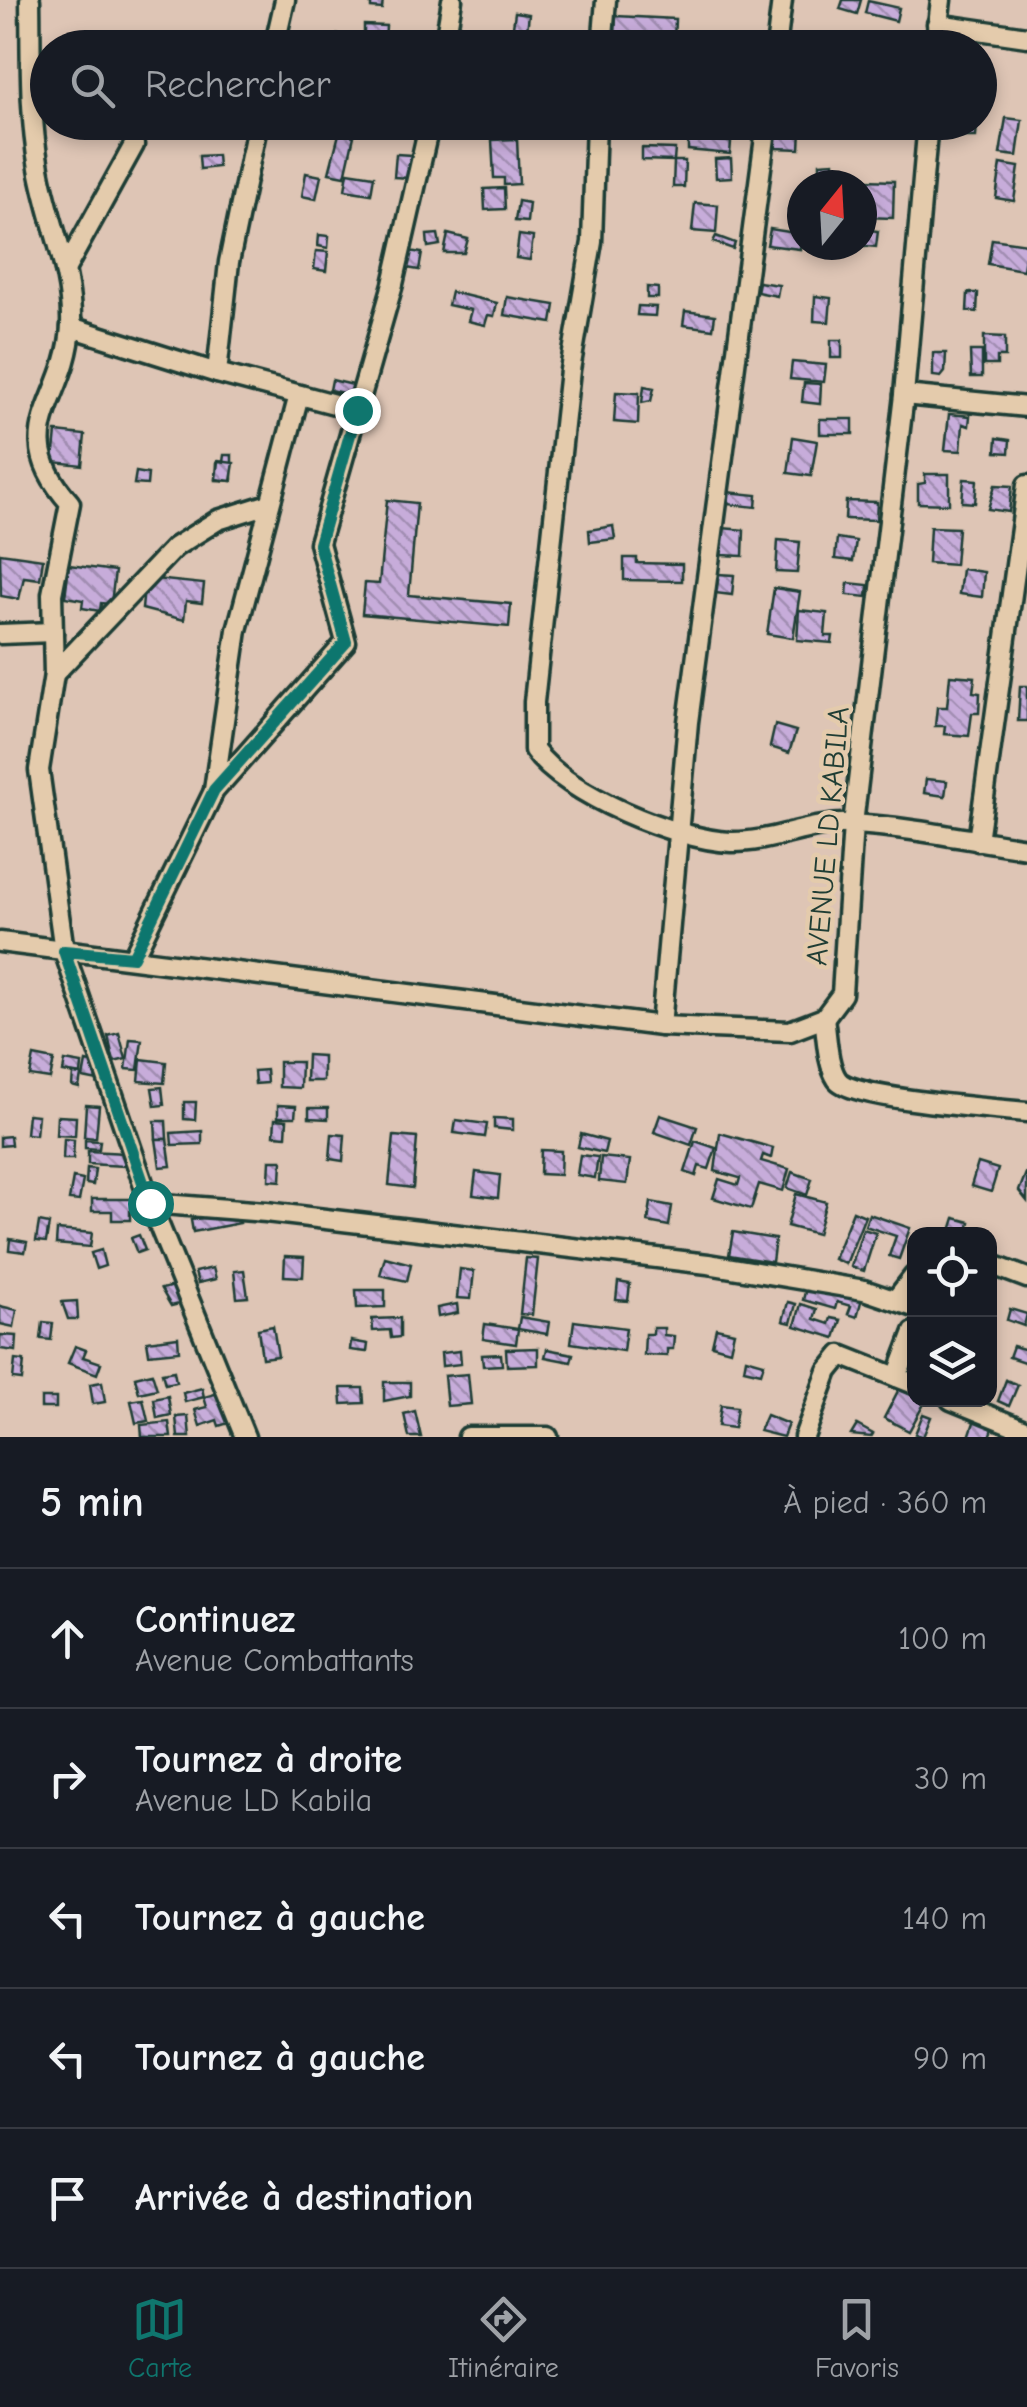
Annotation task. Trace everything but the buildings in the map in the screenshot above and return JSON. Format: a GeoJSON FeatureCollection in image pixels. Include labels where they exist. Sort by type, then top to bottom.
{"type":"FeatureCollection","features":[{"type":"Feature","properties":{"kind":"street"},"geometry":{"type":"LineString","coordinates":[[30,0],[30,30]]}},
{"type":"Feature","properties":{"kind":"street"},"geometry":{"type":"LineString","coordinates":[[278,30],[285,0]]}},
{"type":"Feature","properties":{"kind":"street"},"geometry":{"type":"LineString","coordinates":[[447,30],[452,0]]}},
{"type":"Feature","properties":{"kind":"street"},"geometry":{"type":"LineString","coordinates":[[604,30],[606,0]]}},
{"type":"Feature","properties":{"kind":"street"},"geometry":{"type":"LineString","coordinates":[[778,30],[782,0]]}},
{"type":"Feature","properties":{"kind":"street"},"geometry":{"type":"LineString","coordinates":[[936,30],[941,0]]}},
{"type":"Feature","properties":{"kind":"street"},"geometry":{"type":"LineString","coordinates":[[937,24],[979,30]]}},
{"type":"Feature","properties":{"kind":"street"},"geometry":{"type":"LineString","coordinates":[[997,33],[1027,37]]}},
{"type":"Feature","properties":{"kind":"street"},"geometry":{"type":"LineString","coordinates":[[34,140],[39,173],[65,270],[71,327],[37,449],[49,480],[70,503],[52,594],[54,674],[39,770],[64,951],[150,1203],[245,1437]]}},
{"type":"Feature","properties":{"kind":"street"},"geometry":{"type":"LineString","coordinates":[[217,374],[230,262],[254,140]]}},
{"type":"Feature","properties":{"kind":"street"},"geometry":{"type":"LineString","coordinates":[[133,957],[214,790],[346,642],[319,544],[393,284],[426,140]]}},
{"type":"Feature","properties":{"kind":"street"},"geometry":{"type":"LineString","coordinates":[[595,140],[592,242],[570,370],[534,702],[534,750],[573,784],[601,801],[679,830],[733,842],[818,825],[853,824],[1027,848]]}},
{"type":"Feature","properties":{"kind":"street"},"geometry":{"type":"LineString","coordinates":[[662,1026],[708,554],[765,140]]}},
{"type":"Feature","properties":{"kind":"street","name":"AVENUE LD KABILA"},"geometry":{"type":"LineString","coordinates":[[824,1018],[842,994],[853,824],[904,395],[926,140]]}},
{"type":"Feature","properties":{"kind":"street"},"geometry":{"type":"LineString","coordinates":[[65,270],[134,145]]}},
{"type":"Feature","properties":{"kind":"street"},"geometry":{"type":"LineString","coordinates":[[71,327],[217,374],[357,410]]}},
{"type":"Feature","properties":{"kind":"street"},"geometry":{"type":"LineString","coordinates":[[214,790],[237,630],[299,395]]}},
{"type":"Feature","properties":{"kind":"street"},"geometry":{"type":"LineString","coordinates":[[904,395],[1027,407]]}},
{"type":"Feature","properties":{"kind":"street"},"geometry":{"type":"LineString","coordinates":[[978,841],[1027,484]]}},
{"type":"Feature","properties":{"kind":"street"},"geometry":{"type":"LineString","coordinates":[[54,674],[175,547],[218,520],[269,504]]}},
{"type":"Feature","properties":{"kind":"street"},"geometry":{"type":"LineString","coordinates":[[0,634],[53,632]]}},
{"type":"Feature","properties":{"kind":"street"},"geometry":{"type":"LineString","coordinates":[[0,942],[662,1026],[790,1031],[824,1018],[835,1076],[841,1084],[854,1090],[1027,1112]]}},
{"type":"Feature","properties":{"kind":"street"},"geometry":{"type":"LineString","coordinates":[[150,1203],[266,1212],[708,1264],[896,1298],[907,1304]]}},
{"type":"Feature","properties":{"kind":"street"},"geometry":{"type":"LineString","coordinates":[[997,1267],[1027,1278]]}},
{"type":"Feature","properties":{"kind":"street"},"geometry":{"type":"LineString","coordinates":[[896,1298],[907,1285]]}},
{"type":"Feature","properties":{"kind":"street"},"geometry":{"type":"LineString","coordinates":[[804,1437],[836,1358],[847,1356],[906,1380]]}},
{"type":"Feature","properties":{"kind":"street"},"geometry":{"type":"LineString","coordinates":[[968,1407],[1027,1431]]}},
{"type":"Feature","properties":{"kind":"street"},"geometry":{"type":"LineString","coordinates":[[468,1437],[548,1437]]}},
{"type":"Feature","properties":{"kind":"route"},"geometry":{"type":"LineString","coordinates":[[150,1203],[64,951],[133,957],[214,790],[346,642],[319,544],[357,410]]}}]}
